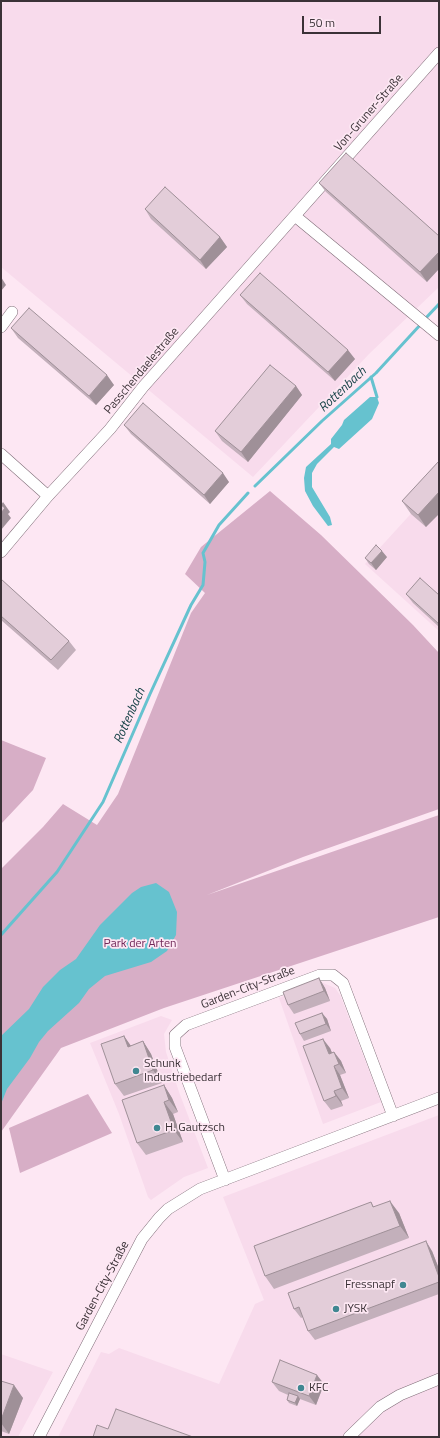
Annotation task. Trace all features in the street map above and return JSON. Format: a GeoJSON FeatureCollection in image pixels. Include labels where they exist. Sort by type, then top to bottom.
{"type":"FeatureCollection","features":[{"type":"Feature","properties":{"kind":"street","name":"Von-Gruner-Straße"},"geometry":{"type":"LineString","coordinates":[[303,207],[439,53]]}},
{"type":"Feature","properties":{"kind":"street","name":"Passchendaelestraße"},"geometry":{"type":"LineString","coordinates":[[1,552],[48,496],[110,429],[143,387],[303,207]]}},
{"type":"Feature","properties":{"kind":"street"},"geometry":{"type":"LineString","coordinates":[[295,216],[437,333]]}},
{"type":"Feature","properties":{"kind":"street"},"geometry":{"type":"LineString","coordinates":[[1,327],[12,312]]}},
{"type":"Feature","properties":{"kind":"street"},"geometry":{"type":"LineString","coordinates":[[1,454],[48,496]]}},
{"type":"Feature","properties":{"kind":"street","name":"Garden-City-Straße"},"geometry":{"type":"LineString","coordinates":[[225,1180],[176,1051],[175,1034],[186,1025],[320,974],[333,975],[344,983],[393,1116]]}},
{"type":"Feature","properties":{"kind":"street","name":"Garden-City-Straße"},"geometry":{"type":"LineString","coordinates":[[39,1437],[142,1239],[158,1218],[168,1209],[200,1189],[439,1098]]}},
{"type":"Feature","properties":{"kind":"street"},"geometry":{"type":"LineString","coordinates":[[349,1437],[380,1407],[400,1395],[439,1379]]}},
{"type":"Feature","properties":{"kind":"shaded area"},"geometry":{"type":"Polygon","coordinates":[[[5,1],[439,1],[439,287],[369,354],[253,477],[1,267],[1,6],[5,1]]]}},
{"type":"Feature","properties":{"kind":"shaded area"},"geometry":{"type":"Polygon","coordinates":[[[439,483],[439,631],[365,564],[439,483]]]}},
{"type":"Feature","properties":{"kind":"shaded area"},"geometry":{"type":"Polygon","coordinates":[[[321,982],[335,988],[340,995],[381,1102],[323,1124],[279,998],[321,982]]]}},
{"type":"Feature","properties":{"kind":"shaded area"},"geometry":{"type":"Polygon","coordinates":[[[161,1016],[172,1020],[164,1034],[166,1052],[179,1092],[208,1168],[184,1177],[151,1200],[148,1197],[119,1114],[90,1043],[161,1016]]]}},
{"type":"Feature","properties":{"kind":"shaded area"},"geometry":{"type":"Polygon","coordinates":[[[439,1115],[439,1437],[58,1437],[101,1352],[109,1354],[119,1348],[219,1384],[255,1304],[264,1300],[223,1197],[439,1115]]]}},
{"type":"Feature","properties":{"kind":"shaded area"},"geometry":{"type":"Polygon","coordinates":[[[1,1354],[53,1372],[18,1437],[1,1437],[1,1354]]]}},
{"type":"Feature","properties":{"kind":"green space","name":"Park der Arten"},"geometry":{"type":"Polygon","coordinates":[[[270,491],[321,535],[413,625],[439,653],[439,809],[303,857],[207,895],[439,815],[439,917],[164,1008],[61,1048],[1,1132],[1,869],[43,827],[63,804],[97,825],[118,794],[191,613],[205,593],[185,574],[201,547],[270,491]]]}},
{"type":"Feature","properties":{"kind":"green space"},"geometry":{"type":"Polygon","coordinates":[[[1,740],[46,758],[33,790],[1,824],[1,740]]]}},
{"type":"Feature","properties":{"kind":"green space"},"geometry":{"type":"Polygon","coordinates":[[[88,1094],[112,1133],[20,1173],[9,1128],[88,1094]]]}},
{"type":"Feature","properties":{"kind":"water"},"geometry":{"type":"Polygon","coordinates":[[[370,397],[377,397],[379,403],[372,419],[339,449],[334,447],[317,464],[312,473],[312,487],[330,517],[332,525],[328,526],[313,506],[305,491],[304,478],[306,467],[331,444],[331,439],[344,420],[370,397]]]}},
{"type":"Feature","properties":{"kind":"water"},"geometry":{"type":"Polygon","coordinates":[[[156,883],[169,892],[177,912],[176,935],[167,951],[151,962],[105,976],[89,989],[79,1003],[48,1031],[39,1042],[30,1058],[7,1089],[1,1104],[1,1036],[29,1009],[43,987],[60,970],[76,959],[100,925],[132,893],[141,887],[156,883]]]}},
{"type":"Feature","properties":{"kind":"building"},"geometry":{"type":"Polygon","coordinates":[[[346,153],[439,236],[439,252],[420,272],[319,183],[346,153]]]}},
{"type":"Feature","properties":{"kind":"building"},"geometry":{"type":"Polygon","coordinates":[[[165,187],[220,237],[200,260],[145,209],[165,187]]]}},
{"type":"Feature","properties":{"kind":"building"},"geometry":{"type":"Polygon","coordinates":[[[260,273],[348,350],[328,372],[240,295],[260,273]]]}},
{"type":"Feature","properties":{"kind":"building"},"geometry":{"type":"Polygon","coordinates":[[[29,308],[107,375],[89,396],[11,328],[29,308]]]}},
{"type":"Feature","properties":{"kind":"building"},"geometry":{"type":"Polygon","coordinates":[[[270,365],[296,386],[241,452],[215,431],[270,365]]]}},
{"type":"Feature","properties":{"kind":"building"},"geometry":{"type":"Polygon","coordinates":[[[143,403],[223,473],[204,495],[124,425],[143,403]]]}},
{"type":"Feature","properties":{"kind":"building"},"geometry":{"type":"Polygon","coordinates":[[[439,461],[439,492],[418,515],[402,501],[439,461]]]}},
{"type":"Feature","properties":{"kind":"building"},"geometry":{"type":"Polygon","coordinates":[[[1,505],[5,508],[1,513],[1,505]]]}},
{"type":"Feature","properties":{"kind":"building"},"geometry":{"type":"Polygon","coordinates":[[[376,545],[382,551],[371,563],[365,558],[376,545]]]}},
{"type":"Feature","properties":{"kind":"building"},"geometry":{"type":"Polygon","coordinates":[[[420,578],[439,595],[439,624],[406,594],[420,578]]]}},
{"type":"Feature","properties":{"kind":"building"},"geometry":{"type":"Polygon","coordinates":[[[1,579],[69,641],[51,660],[1,616],[1,579]]]}},
{"type":"Feature","properties":{"kind":"building"},"geometry":{"type":"Polygon","coordinates":[[[319,978],[324,991],[288,1005],[283,992],[319,978]]]}},
{"type":"Feature","properties":{"kind":"building"},"geometry":{"type":"Polygon","coordinates":[[[322,1013],[326,1024],[300,1034],[295,1023],[322,1013]]]}},
{"type":"Feature","properties":{"kind":"building"},"geometry":{"type":"Polygon","coordinates":[[[124,1036],[128,1047],[143,1041],[153,1070],[115,1084],[101,1044],[124,1036]]]}},
{"type":"Feature","properties":{"kind":"building"},"geometry":{"type":"Polygon","coordinates":[[[323,1039],[329,1054],[334,1052],[339,1064],[334,1066],[342,1088],[334,1091],[336,1096],[324,1101],[303,1046],[323,1039]]]}},
{"type":"Feature","properties":{"kind":"building"},"geometry":{"type":"Polygon","coordinates":[[[164,1085],[169,1100],[164,1102],[174,1130],[137,1143],[122,1100],[164,1085]]]}},
{"type":"Feature","properties":{"kind":"building"},"geometry":{"type":"Polygon","coordinates":[[[390,1201],[400,1226],[265,1276],[254,1246],[371,1202],[373,1207],[390,1201]]]}},
{"type":"Feature","properties":{"kind":"building"},"geometry":{"type":"Polygon","coordinates":[[[426,1241],[439,1277],[439,1282],[308,1331],[299,1307],[294,1309],[288,1293],[426,1241]]]}},
{"type":"Feature","properties":{"kind":"building"},"geometry":{"type":"Polygon","coordinates":[[[280,1360],[317,1375],[309,1396],[272,1382],[280,1360]]]}},
{"type":"Feature","properties":{"kind":"building"},"geometry":{"type":"Polygon","coordinates":[[[1,1381],[14,1385],[1,1420],[1,1381]]]}},
{"type":"Feature","properties":{"kind":"building"},"geometry":{"type":"Polygon","coordinates":[[[289,1393],[298,1396],[295,1403],[287,1400],[289,1393]]]}},
{"type":"Feature","properties":{"kind":"building"},"geometry":{"type":"Polygon","coordinates":[[[116,1409],[193,1437],[93,1437],[97,1425],[108,1429],[116,1409]]]}},
{"type":"Feature","properties":{"kind":"waterway","name":"Rottenbach"},"geometry":{"type":"LineString","coordinates":[[424,320],[439,304]]}},
{"type":"Feature","properties":{"kind":"waterway","name":"Rottenbach"},"geometry":{"type":"LineString","coordinates":[[255,486],[322,421],[376,373],[421,324]]}},
{"type":"Feature","properties":{"kind":"waterway"},"geometry":{"type":"LineString","coordinates":[[371,377],[377,397]]}},
{"type":"Feature","properties":{"kind":"waterway","name":"Rottenbach"},"geometry":{"type":"LineString","coordinates":[[1,935],[57,872],[103,802],[191,605],[203,585],[205,562],[203,553],[219,525],[248,493]]}},
{"type":"Feature","properties":{"kind":"place","name":"Schunk Industriebedarf"},"geometry":{"type":"Point","coordinates":[136,1071]}},
{"type":"Feature","properties":{"kind":"place","name":"H. Gautzsch"},"geometry":{"type":"Point","coordinates":[157,1128]}},
{"type":"Feature","properties":{"kind":"place","name":"Fressnapf"},"geometry":{"type":"Point","coordinates":[403,1285]}},
{"type":"Feature","properties":{"kind":"place","name":"JYSK"},"geometry":{"type":"Point","coordinates":[336,1309]}},
{"type":"Feature","properties":{"kind":"place","name":"KFC"},"geometry":{"type":"Point","coordinates":[301,1388]}}]}
